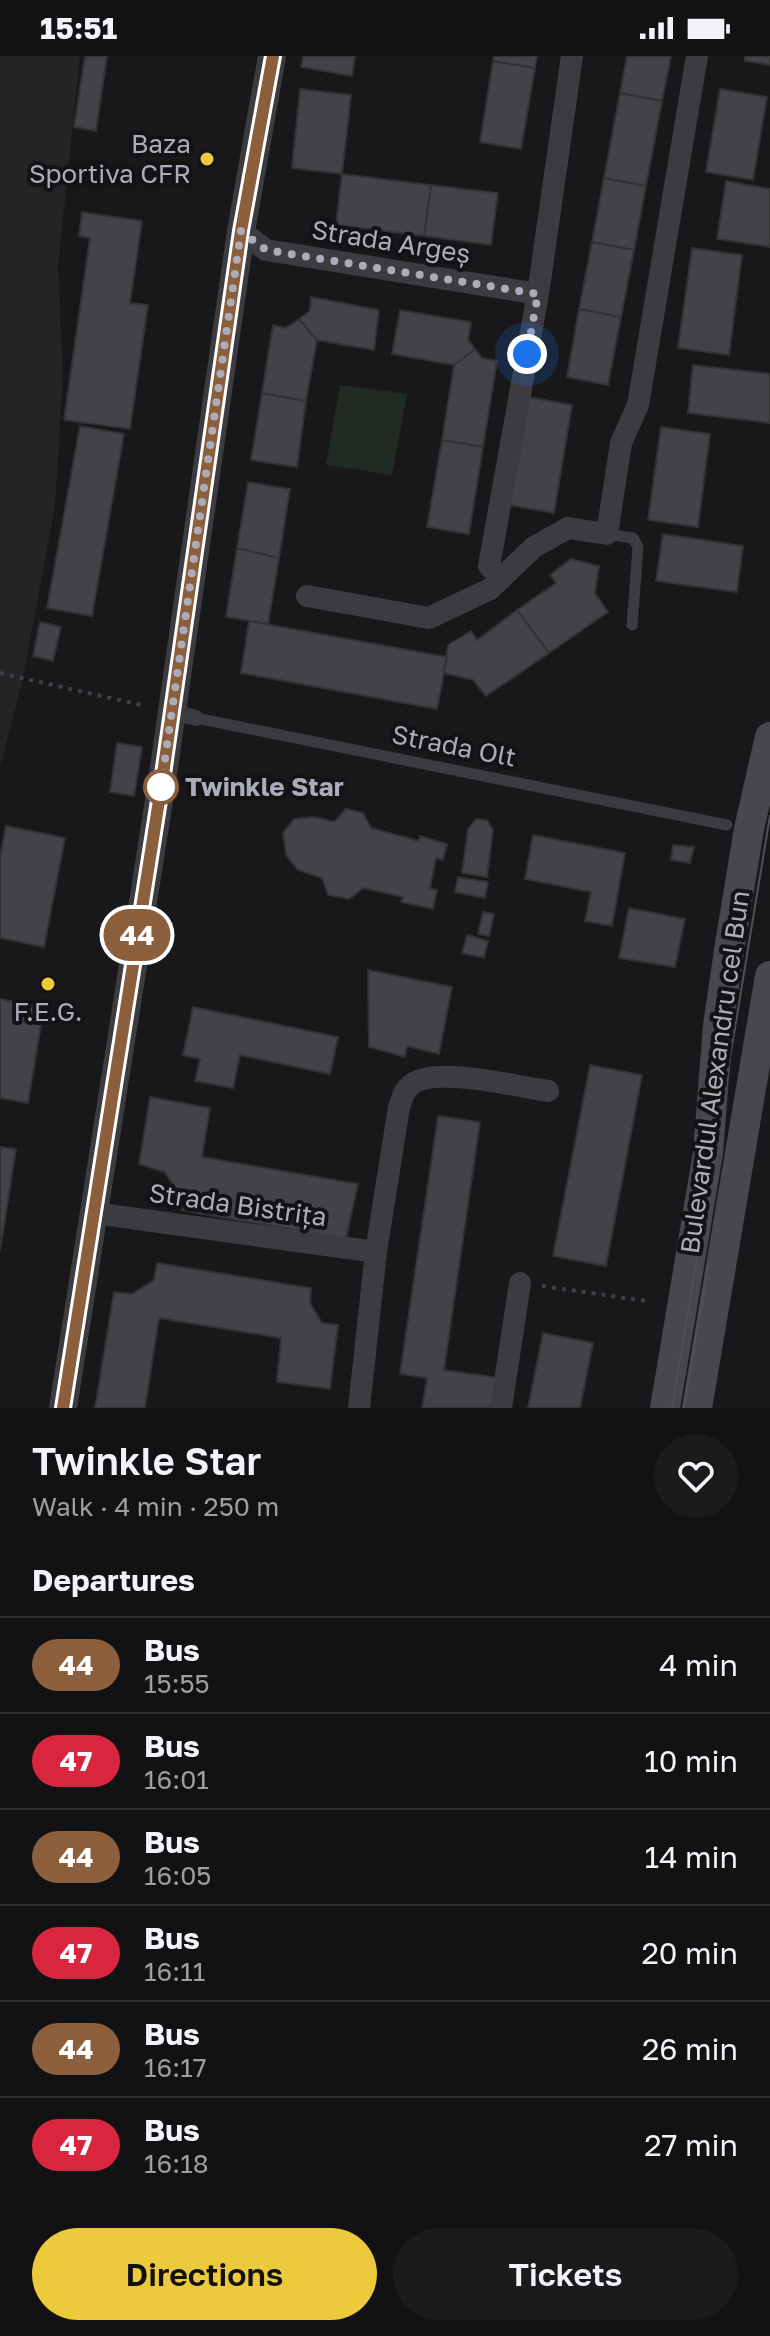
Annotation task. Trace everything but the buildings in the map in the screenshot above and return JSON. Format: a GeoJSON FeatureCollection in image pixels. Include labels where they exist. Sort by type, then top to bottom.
{"type":"FeatureCollection","features":[{"type":"Feature","properties":{"kind":"main road","name":"Bulevardul Alexandru cel Bun"},"geometry":{"type":"LineString","coordinates":[[665,1408],[708,1153],[718,1026],[730,944],[749,829],[770,737]]}},
{"type":"Feature","properties":{"kind":"main road","name":"Bulevardul Alexandru cel Bun"},"geometry":{"type":"LineString","coordinates":[[697,1408],[770,976]]}},
{"type":"Feature","properties":{"kind":"street"},"geometry":{"type":"LineString","coordinates":[[63,1408],[94,1213],[184,715],[241,231],[272,56]]}},
{"type":"Feature","properties":{"kind":"street"},"geometry":{"type":"LineString","coordinates":[[502,578],[489,566],[538,294],[572,56]]}},
{"type":"Feature","properties":{"kind":"street"},"geometry":{"type":"LineString","coordinates":[[307,596],[429,618],[490,589],[534,547],[568,528],[607,534],[621,443],[638,405],[697,56]]}},
{"type":"Feature","properties":{"kind":"street","name":"Strada Argeș"},"geometry":{"type":"LineString","coordinates":[[241,231],[266,250],[538,294]]}},
{"type":"Feature","properties":{"kind":"street"},"geometry":{"type":"LineString","coordinates":[[359,1408],[376,1252],[399,1107],[412,1083],[437,1075],[548,1091]]}},
{"type":"Feature","properties":{"kind":"street","name":"Strada Bistrița"},"geometry":{"type":"LineString","coordinates":[[94,1213],[376,1252]]}},
{"type":"Feature","properties":{"kind":"street"},"geometry":{"type":"LineString","coordinates":[[501,1408],[520,1283]]}},
{"type":"Feature","properties":{"kind":"lane"},"geometry":{"type":"LineString","coordinates":[[607,534],[633,538],[638,547],[632,625]]}},
{"type":"Feature","properties":{"kind":"lane","name":"Strada Olt"},"geometry":{"type":"LineString","coordinates":[[184,715],[727,825]]}},
{"type":"Feature","properties":{"kind":"path"},"geometry":{"type":"LineString","coordinates":[[0,673],[130,703]]}},
{"type":"Feature","properties":{"kind":"path"},"geometry":{"type":"LineString","coordinates":[[520,1283],[646,1301]]}},
{"type":"Feature","properties":{"kind":"shaded area"},"geometry":{"type":"Polygon","coordinates":[[[0,56],[80,56],[58,266],[63,376],[55,506],[22,683],[0,766],[0,56]]]}},
{"type":"Feature","properties":{"kind":"shaded area"},"geometry":{"type":"Polygon","coordinates":[[[340,385],[407,394],[392,475],[326,465],[340,385]]]}},
{"type":"Feature","properties":{"kind":"tram line"},"geometry":{"type":"LineString","coordinates":[[672,1408],[770,816]]}},
{"type":"Feature","properties":{"kind":"tram line"},"geometry":{"type":"LineString","coordinates":[[684,1408],[708,1266]]}},
{"type":"Feature","properties":{"kind":"bus line","name":"44"},"geometry":{"type":"LineString","coordinates":[[63,1408],[161,788],[241,231],[273,56]]}},
{"type":"Feature","properties":{"kind":"place","name":"Baza Sportiva CFR"},"geometry":{"type":"Point","coordinates":[207,159]}},
{"type":"Feature","properties":{"kind":"place","name":"Twinkle Star"},"geometry":{"type":"Point","coordinates":[161,787]}},
{"type":"Feature","properties":{"kind":"place","name":"F.E.G."},"geometry":{"type":"Point","coordinates":[48,984]}},
{"type":"Feature","properties":{"kind":"route"},"geometry":{"type":"LineString","coordinates":[[161,787],[241,231],[266,250],[538,294],[527,354]]}}]}
